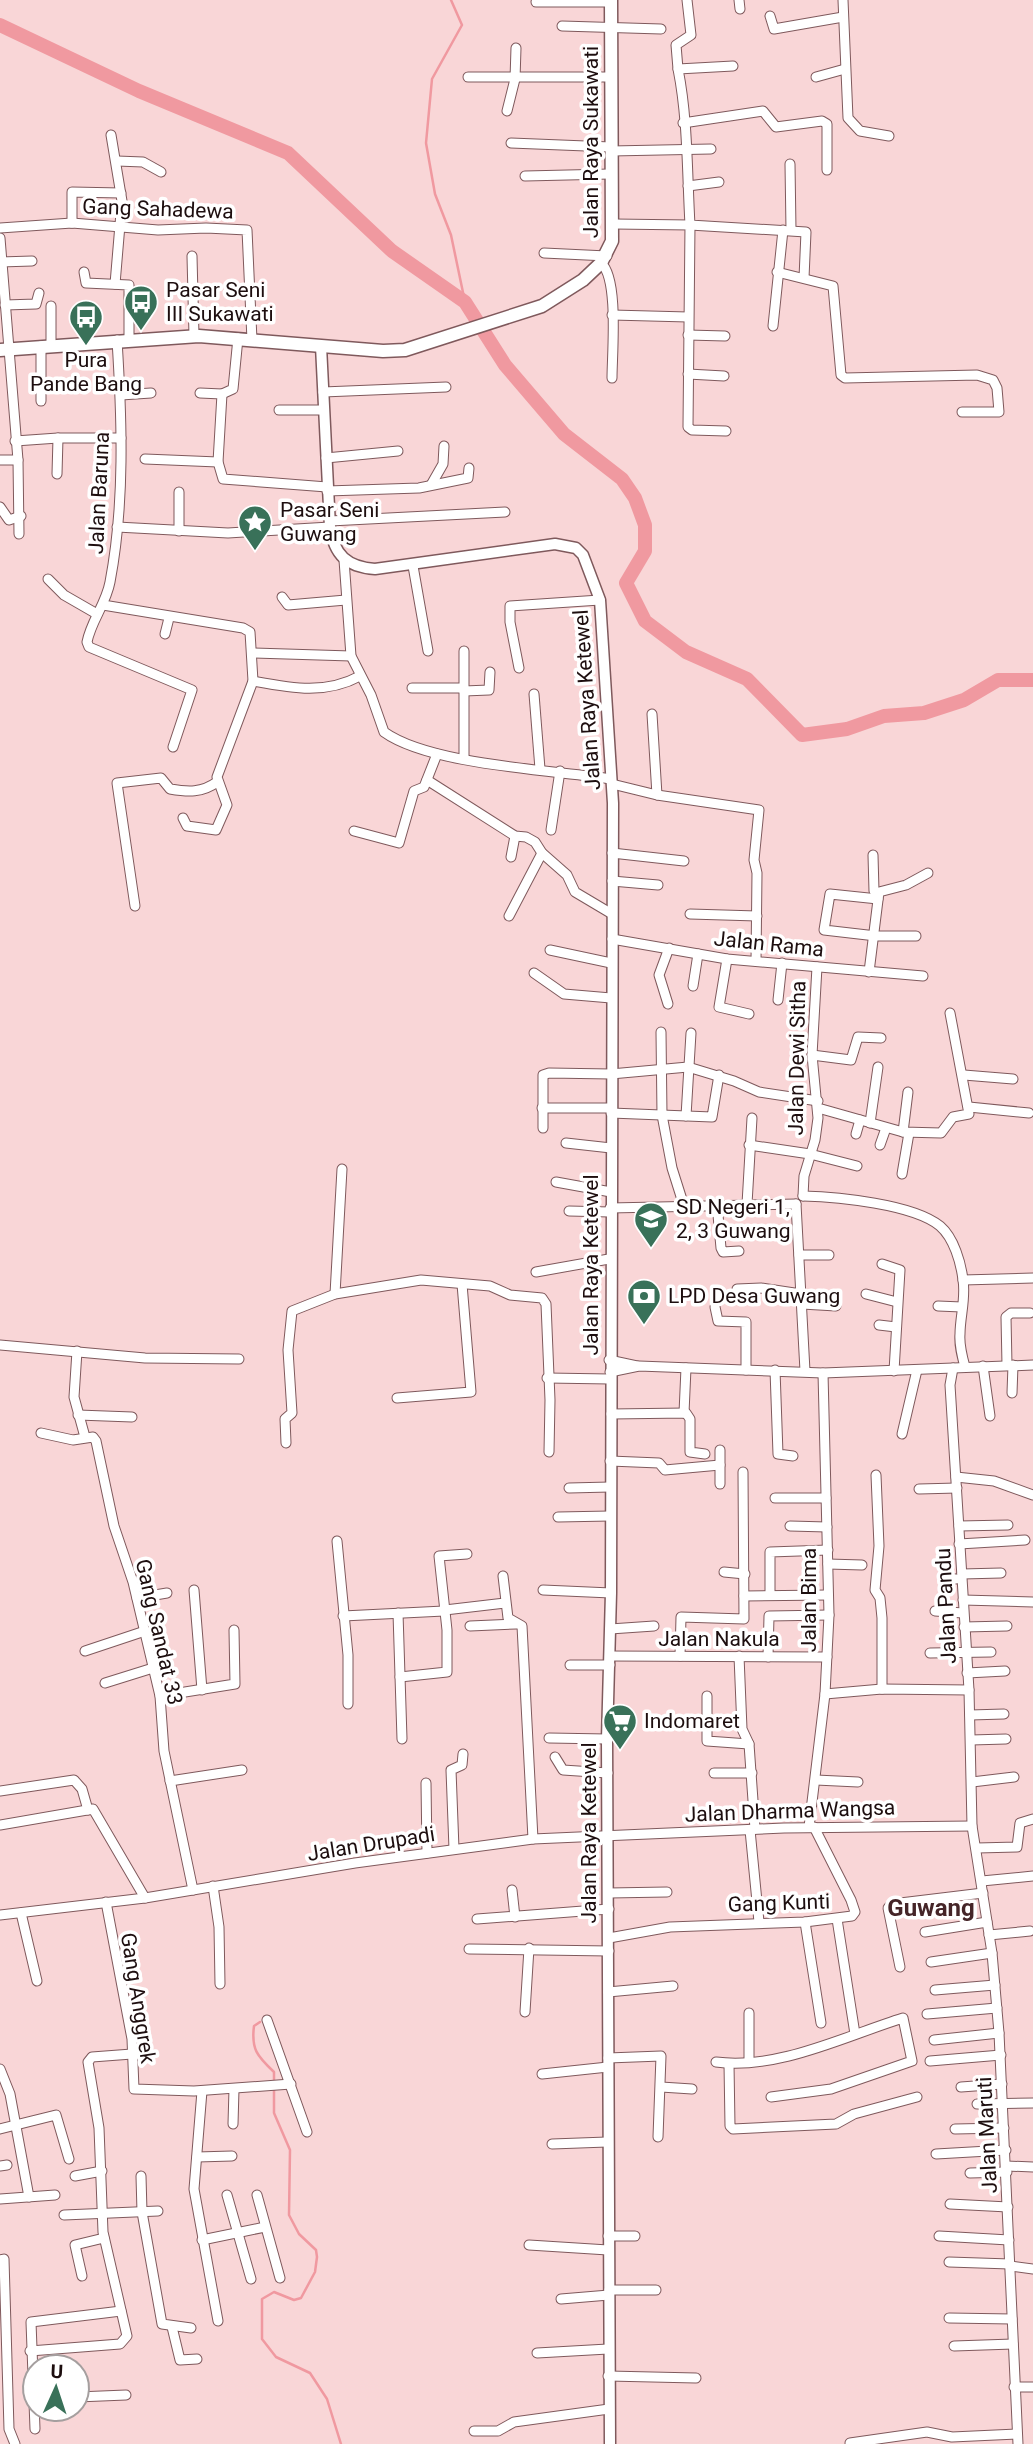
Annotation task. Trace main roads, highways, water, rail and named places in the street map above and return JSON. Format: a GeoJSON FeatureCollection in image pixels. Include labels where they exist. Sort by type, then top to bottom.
{"type":"FeatureCollection","features":[{"type":"Feature","properties":{"kind":"highway","name":"Jalan Raya Sukawati"},"geometry":{"type":"LineString","coordinates":[[4,350],[194,336],[394,351],[520,314],[562,294],[604,260],[614,224],[610,174],[611,1]]}},
{"type":"Feature","properties":{"kind":"main road","name":"Jalan Raya Ketewel"},"geometry":{"type":"LineString","coordinates":[[321,346],[330,524],[333,545],[344,560],[360,568],[413,566],[555,544],[566,545],[583,555],[589,564],[600,600],[612,782],[609,1259],[611,1594],[607,1739],[610,2444]]}},
{"type":"Feature","properties":{"kind":"waterway"},"geometry":{"type":"LineString","coordinates":[[451,0],[462,25],[432,79],[426,143],[435,194],[451,235],[465,302]]}},
{"type":"Feature","properties":{"kind":"waterway"},"geometry":{"type":"LineString","coordinates":[[0,25],[139,91],[288,153],[392,251],[465,302],[505,365],[564,434],[622,479],[635,498],[645,525],[645,551],[626,583],[645,621],[686,652],[747,679],[802,735],[847,729],[884,716],[924,713],[964,700],[998,680],[1033,680]]}},
{"type":"Feature","properties":{"kind":"waterway"},"geometry":{"type":"LineString","coordinates":[[260,2022],[254,2026],[253,2041],[259,2056],[274,2072],[274,2113],[290,2150],[289,2215],[299,2234],[316,2250],[317,2257],[315,2272],[301,2298],[294,2300],[274,2292],[262,2299],[262,2339],[276,2357],[310,2373],[327,2399],[341,2444]]}},
{"type":"Feature","properties":{"kind":"place","name":"Pasar Seni III Sukawati"},"geometry":{"type":"Point","coordinates":[141,332]}},
{"type":"Feature","properties":{"kind":"place","name":"Pura Pande Bang"},"geometry":{"type":"Point","coordinates":[86,347]}},
{"type":"Feature","properties":{"kind":"place","name":"Pasar Seni Guwang"},"geometry":{"type":"Point","coordinates":[255,552]}},
{"type":"Feature","properties":{"kind":"place","name":"SD Negeri 1, 2, 3 Guwang"},"geometry":{"type":"Point","coordinates":[651,1249]}},
{"type":"Feature","properties":{"kind":"place","name":"LPD Desa Guwang"},"geometry":{"type":"Point","coordinates":[644,1326]}},
{"type":"Feature","properties":{"kind":"place","name":"Indomaret"},"geometry":{"type":"Point","coordinates":[620,1751]}},
{"type":"Feature","properties":{"kind":"district","name":"Guwang"},"geometry":{"type":"Point","coordinates":[931,1908]}}]}
